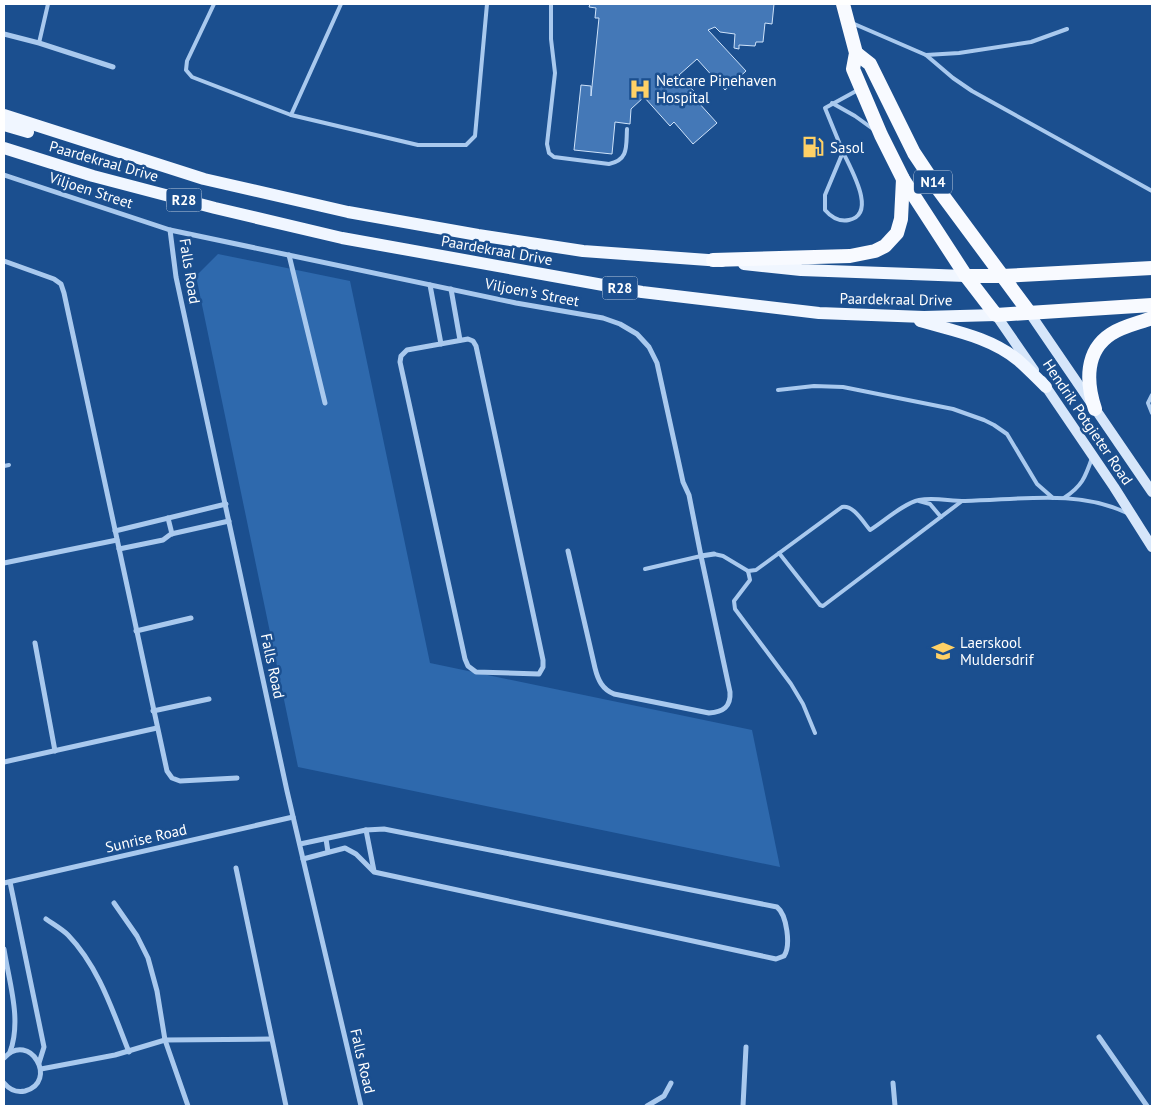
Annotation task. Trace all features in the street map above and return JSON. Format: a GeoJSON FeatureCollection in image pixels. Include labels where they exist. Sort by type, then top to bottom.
{"type":"FeatureCollection","features":[{"type":"Feature","properties":{"kind":"highway","name":"N14"},"geometry":{"type":"LineString","coordinates":[[843,4],[856,53],[853,69],[880,135],[903,179],[966,276],[996,315]]}},
{"type":"Feature","properties":{"kind":"highway","name":"N14"},"geometry":{"type":"LineString","coordinates":[[856,53],[870,64],[914,153],[938,189],[1029,312]]}},
{"type":"Feature","properties":{"kind":"highway"},"geometry":{"type":"LineString","coordinates":[[713,260],[850,256],[875,251],[885,246],[897,233],[902,219],[903,179]]}},
{"type":"Feature","properties":{"kind":"highway"},"geometry":{"type":"LineString","coordinates":[[966,276],[1002,276],[1152,268]]}},
{"type":"Feature","properties":{"kind":"highway"},"geometry":{"type":"LineString","coordinates":[[996,315],[1152,305]]}},
{"type":"Feature","properties":{"kind":"highway"},"geometry":{"type":"LineString","coordinates":[[1095,409],[1090,394],[1088,377],[1090,363],[1100,343],[1112,333],[1152,318]]}},
{"type":"Feature","properties":{"kind":"main road","name":"Paardekraal Drive"},"geometry":{"type":"LineString","coordinates":[[4,115],[204,179],[348,212],[478,235],[584,251],[713,260],[801,270],[966,276]]}},
{"type":"Feature","properties":{"kind":"main road"},"geometry":{"type":"LineString","coordinates":[[4,125],[111,158],[181,177],[204,179]]}},
{"type":"Feature","properties":{"kind":"main road","name":"Paardekraal Drive"},"geometry":{"type":"LineString","coordinates":[[4,148],[102,178],[346,239],[642,292],[819,313],[902,316],[996,315]]}},
{"type":"Feature","properties":{"kind":"main road","name":"Hendrik Potgieter Road"},"geometry":{"type":"LineString","coordinates":[[1029,312],[1152,492]]}},
{"type":"Feature","properties":{"kind":"main road","name":"Hendrik Potgieter Road"},"geometry":{"type":"LineString","coordinates":[[996,315],[1092,455],[1152,547]]}},
{"type":"Feature","properties":{"kind":"main road"},"geometry":{"type":"LineString","coordinates":[[902,316],[977,337],[1017,359],[1046,387]]}},
{"type":"Feature","properties":{"kind":"street"},"geometry":{"type":"LineString","coordinates":[[4,34],[39,43],[113,67]]}},
{"type":"Feature","properties":{"kind":"street","name":"Viljoen Street"},"geometry":{"type":"LineString","coordinates":[[4,175],[170,230]]}},
{"type":"Feature","properties":{"kind":"street","name":"Viljoen's Street"},"geometry":{"type":"LineString","coordinates":[[170,230],[516,303],[603,318],[620,324],[636,334],[649,347],[657,363],[683,482],[689,496],[731,700],[728,706],[724,710],[709,713],[608,692],[599,680],[595,668],[568,550]]}},
{"type":"Feature","properties":{"kind":"street","name":"Falls Road"},"geometry":{"type":"LineString","coordinates":[[170,230],[176,277],[293,817],[361,1106]]}},
{"type":"Feature","properties":{"kind":"street"},"geometry":{"type":"LineString","coordinates":[[289,255],[325,403]]}},
{"type":"Feature","properties":{"kind":"street"},"geometry":{"type":"LineString","coordinates":[[4,261],[54,279],[61,284],[167,771],[172,778],[180,781],[237,778]]}},
{"type":"Feature","properties":{"kind":"street"},"geometry":{"type":"LineString","coordinates":[[430,285],[441,344]]}},
{"type":"Feature","properties":{"kind":"street"},"geometry":{"type":"LineString","coordinates":[[451,289],[460,340]]}},
{"type":"Feature","properties":{"kind":"street"},"geometry":{"type":"LineString","coordinates":[[468,339],[473,341],[476,346],[543,660],[544,667],[539,674],[476,672],[468,666],[465,659],[400,362],[401,356],[407,350],[460,340],[468,339]]}},
{"type":"Feature","properties":{"kind":"street"},"geometry":{"type":"LineString","coordinates":[[116,531],[226,504]]}},
{"type":"Feature","properties":{"kind":"street"},"geometry":{"type":"LineString","coordinates":[[168,518],[172,534]]}},
{"type":"Feature","properties":{"kind":"street"},"geometry":{"type":"LineString","coordinates":[[119,549],[163,540],[172,534],[229,520]]}},
{"type":"Feature","properties":{"kind":"street"},"geometry":{"type":"LineString","coordinates":[[4,563],[117,540]]}},
{"type":"Feature","properties":{"kind":"street"},"geometry":{"type":"LineString","coordinates":[[701,556],[714,554]]}},
{"type":"Feature","properties":{"kind":"street"},"geometry":{"type":"LineString","coordinates":[[136,631],[191,618]]}},
{"type":"Feature","properties":{"kind":"street"},"geometry":{"type":"LineString","coordinates":[[35,643],[55,751]]}},
{"type":"Feature","properties":{"kind":"street"},"geometry":{"type":"LineString","coordinates":[[154,711],[209,699]]}},
{"type":"Feature","properties":{"kind":"street"},"geometry":{"type":"LineString","coordinates":[[4,762],[157,728]]}},
{"type":"Feature","properties":{"kind":"street","name":"Sunrise Road"},"geometry":{"type":"LineString","coordinates":[[7,883],[293,817]]}},
{"type":"Feature","properties":{"kind":"street"},"geometry":{"type":"LineString","coordinates":[[300,844],[366,830],[384,829],[777,908],[782,911],[785,917],[788,950],[784,956],[776,959],[374,872],[356,854],[348,850],[339,849],[303,859]]}},
{"type":"Feature","properties":{"kind":"street"},"geometry":{"type":"LineString","coordinates":[[366,830],[374,872]]}},
{"type":"Feature","properties":{"kind":"street"},"geometry":{"type":"LineString","coordinates":[[326,839],[328,852]]}},
{"type":"Feature","properties":{"kind":"street"},"geometry":{"type":"LineString","coordinates":[[236,868],[286,1106]]}},
{"type":"Feature","properties":{"kind":"street"},"geometry":{"type":"LineString","coordinates":[[7,883],[44,1047],[39,1063]]}},
{"type":"Feature","properties":{"kind":"street"},"geometry":{"type":"LineString","coordinates":[[114,903],[137,936],[148,958],[157,991],[165,1040],[188,1106]]}},
{"type":"Feature","properties":{"kind":"street"},"geometry":{"type":"LineString","coordinates":[[46,918],[68,935],[86,958],[103,988],[129,1052]]}},
{"type":"Feature","properties":{"kind":"street"},"geometry":{"type":"LineString","coordinates":[[4,949],[13,1003],[15,1034],[10,1052]]}},
{"type":"Feature","properties":{"kind":"street"},"geometry":{"type":"LineString","coordinates":[[1099,1037],[1147,1106]]}},
{"type":"Feature","properties":{"kind":"street"},"geometry":{"type":"LineString","coordinates":[[41,1070],[129,1052],[165,1040],[271,1039]]}},
{"type":"Feature","properties":{"kind":"street"},"geometry":{"type":"LineString","coordinates":[[743,1106],[746,1047]]}},
{"type":"Feature","properties":{"kind":"street"},"geometry":{"type":"LineString","coordinates":[[4,1058],[10,1052],[17,1050],[31,1053],[39,1063],[41,1070],[37,1082],[27,1090],[20,1092],[6,1085],[4,1093]]}},
{"type":"Feature","properties":{"kind":"street"},"geometry":{"type":"LineString","coordinates":[[647,1106],[664,1096],[671,1083]]}},
{"type":"Feature","properties":{"kind":"street"},"geometry":{"type":"LineString","coordinates":[[893,1084],[894,1106]]}},
{"type":"Feature","properties":{"kind":"lane"},"geometry":{"type":"LineString","coordinates":[[39,43],[48,4]]}},
{"type":"Feature","properties":{"kind":"lane"},"geometry":{"type":"LineString","coordinates":[[214,4],[187,61],[186,70],[188,74],[291,115],[418,146],[466,146],[475,136],[487,4]]}},
{"type":"Feature","properties":{"kind":"lane"},"geometry":{"type":"LineString","coordinates":[[291,115],[340,4]]}},
{"type":"Feature","properties":{"kind":"lane"},"geometry":{"type":"LineString","coordinates":[[551,4],[551,39],[555,72],[547,144],[549,154],[554,157],[609,164],[616,163],[625,154],[628,129]]}},
{"type":"Feature","properties":{"kind":"lane"},"geometry":{"type":"LineString","coordinates":[[848,21],[926,55],[972,91],[1152,191]]}},
{"type":"Feature","properties":{"kind":"lane"},"geometry":{"type":"LineString","coordinates":[[926,55],[959,53],[1031,42],[1067,29]]}},
{"type":"Feature","properties":{"kind":"lane"},"geometry":{"type":"LineString","coordinates":[[843,152],[825,195],[824,202],[825,210],[829,215],[841,220],[848,220],[858,216],[862,207],[862,200],[856,180],[825,108],[878,80]]}},
{"type":"Feature","properties":{"kind":"lane"},"geometry":{"type":"LineString","coordinates":[[832,103],[855,116],[880,135]]}},
{"type":"Feature","properties":{"kind":"lane"},"geometry":{"type":"LineString","coordinates":[[778,390],[814,386],[843,387],[953,409],[984,420],[1007,434],[1037,484],[1053,498]]}},
{"type":"Feature","properties":{"kind":"lane"},"geometry":{"type":"LineString","coordinates":[[1152,394],[1148,403],[1152,413]]}},
{"type":"Feature","properties":{"kind":"lane"},"geometry":{"type":"LineString","coordinates":[[1064,498],[1077,489],[1086,475],[1092,455]]}},
{"type":"Feature","properties":{"kind":"lane"},"geometry":{"type":"LineString","coordinates":[[714,554],[723,556],[748,570],[756,570],[842,507],[852,508],[870,530],[917,500],[932,498],[962,501],[1064,498],[1101,502],[1132,515]]}},
{"type":"Feature","properties":{"kind":"lane"},"geometry":{"type":"LineString","coordinates":[[917,500],[930,504],[941,517]]}},
{"type":"Feature","properties":{"kind":"lane"},"geometry":{"type":"LineString","coordinates":[[779,553],[822,606],[962,501]]}},
{"type":"Feature","properties":{"kind":"lane"},"geometry":{"type":"LineString","coordinates":[[645,569],[701,556]]}},
{"type":"Feature","properties":{"kind":"lane"},"geometry":{"type":"LineString","coordinates":[[748,570],[750,580],[734,601],[735,609],[804,704],[815,733]]}},
{"type":"Feature","properties":{"kind":"shaded area"},"geometry":{"type":"Polygon","coordinates":[[[218,254],[350,281],[430,663],[752,730],[780,867],[298,767],[196,276],[218,254]]]}},
{"type":"Feature","properties":{"kind":"building"},"geometry":{"type":"Polygon","coordinates":[[[590,4],[774,4],[772,24],[765,23],[763,42],[756,42],[755,46],[739,45],[739,49],[734,48],[735,34],[720,32],[715,27],[708,30],[746,71],[725,90],[697,59],[679,75],[701,99],[698,102],[717,123],[693,144],[674,122],[670,126],[644,97],[631,109],[630,124],[615,122],[612,154],[574,150],[581,85],[591,86],[591,96],[599,18],[595,18],[596,8],[589,7],[590,4]]]}},
{"type":"Feature","properties":{"kind":"place","name":"Netcare Pinehaven Hospital"},"geometry":{"type":"Point","coordinates":[640,89]}},
{"type":"Feature","properties":{"kind":"place","name":"Sasol"},"geometry":{"type":"Point","coordinates":[813,147]}},
{"type":"Feature","properties":{"kind":"place","name":"Laerskool Muldersdrif"},"geometry":{"type":"Point","coordinates":[943,651]}}]}
